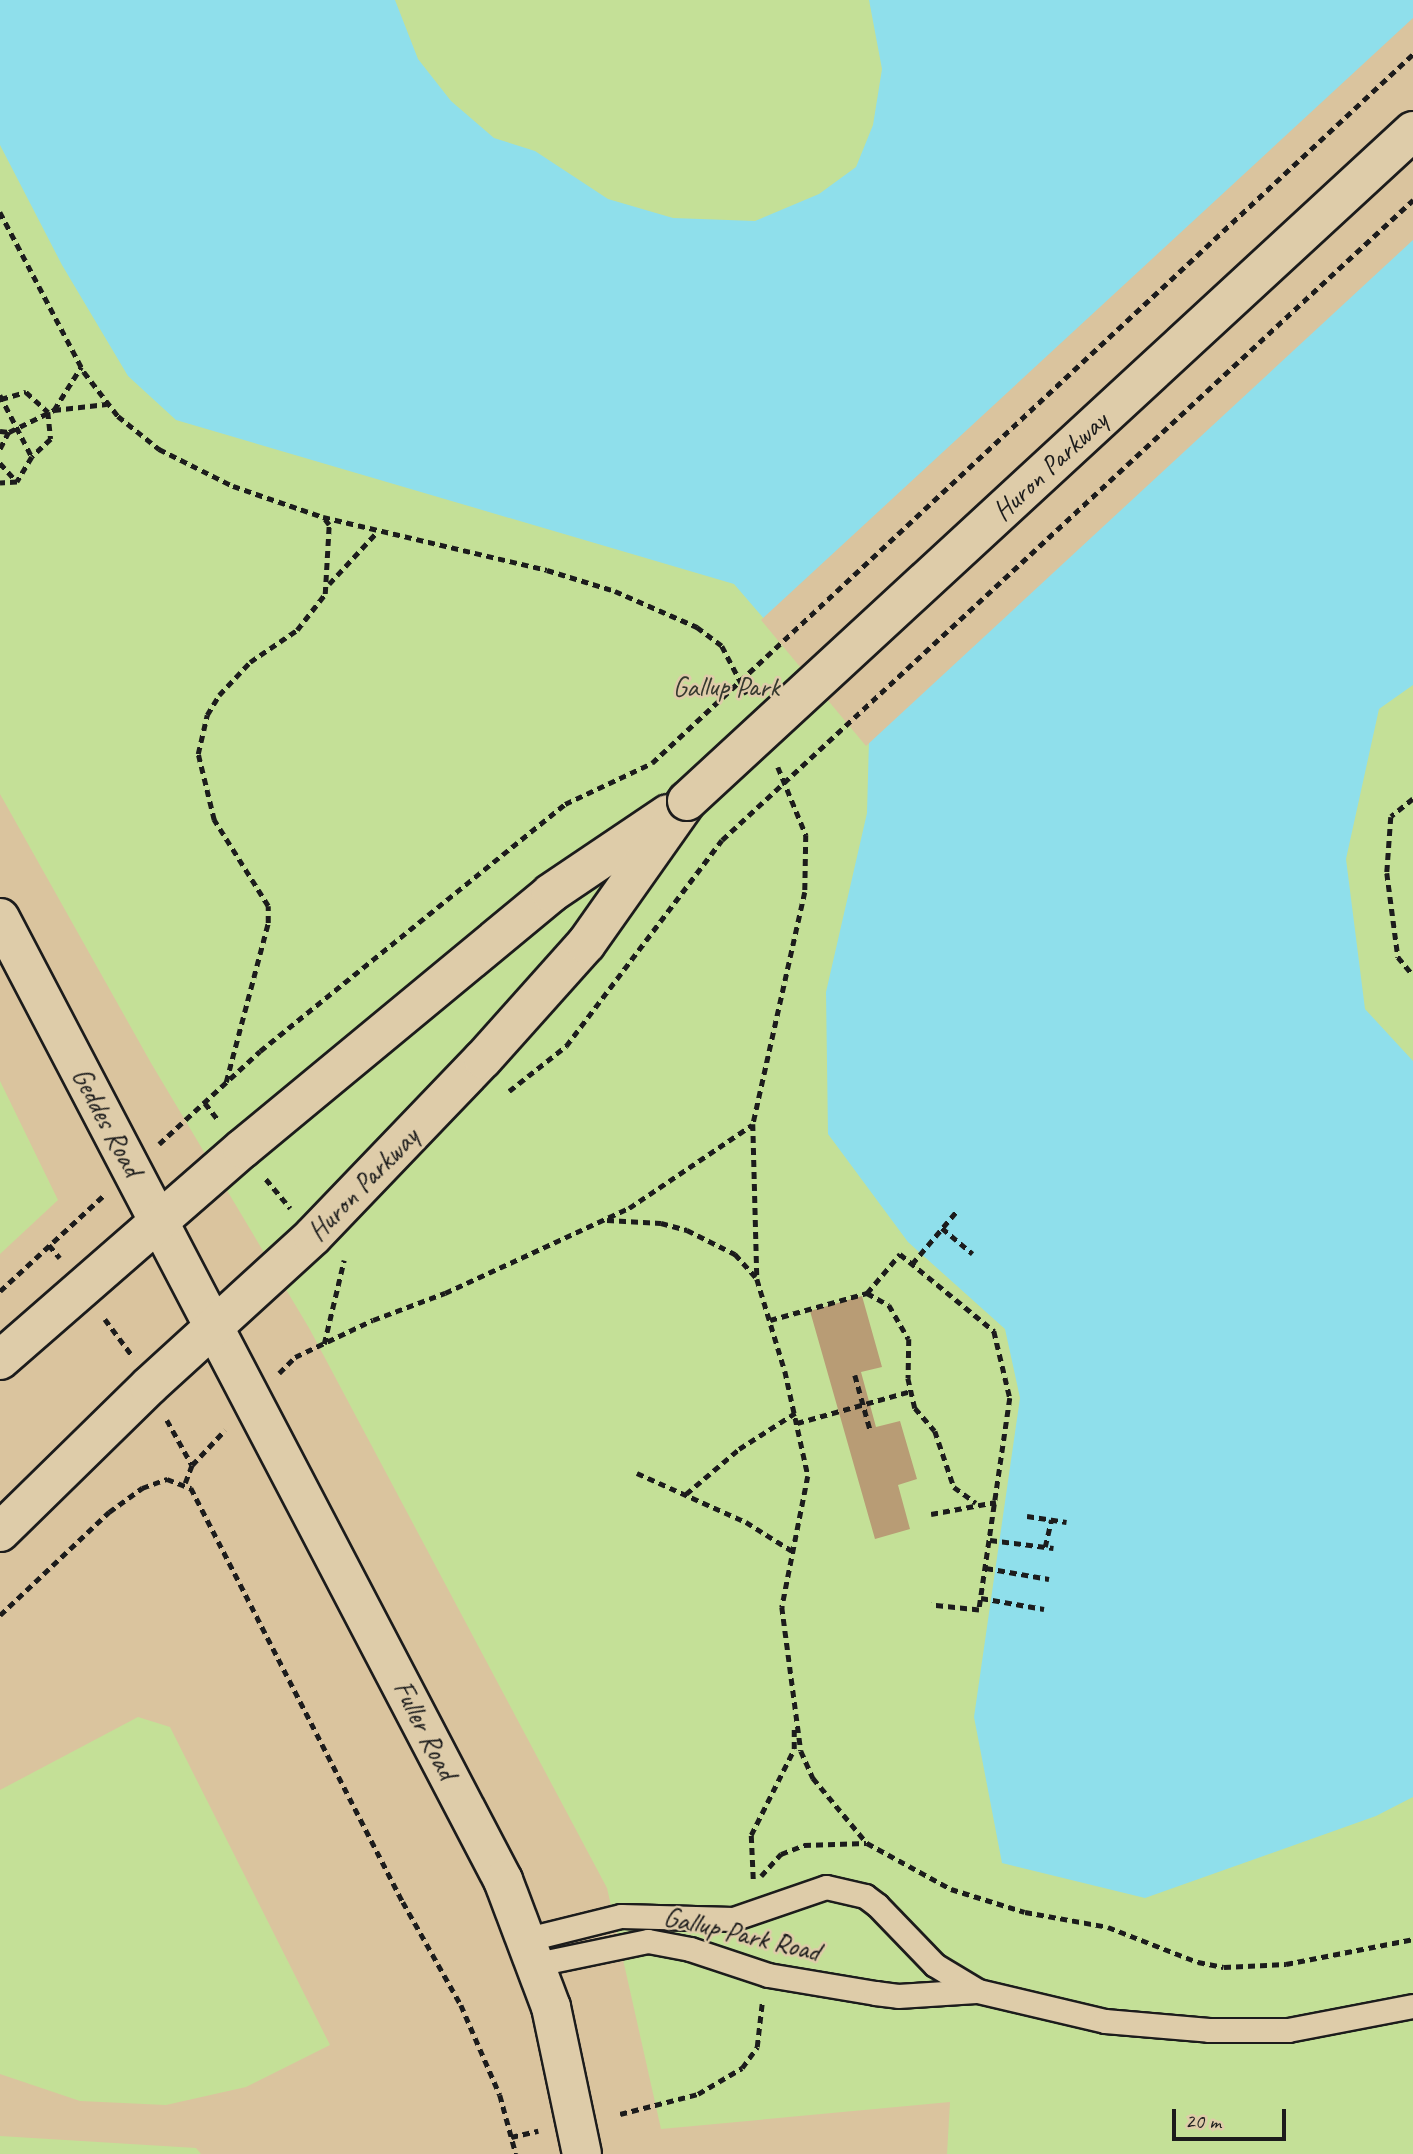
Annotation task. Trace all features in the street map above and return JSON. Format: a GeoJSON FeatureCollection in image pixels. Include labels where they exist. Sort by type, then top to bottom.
{"type":"FeatureCollection","features":[{"type":"Feature","properties":{"kind":"main road","name":"Huron Parkway"},"geometry":{"type":"LineString","coordinates":[[0,1360],[551,893],[687,801],[1413,131]]}},
{"type":"Feature","properties":{"kind":"main road","name":"Huron Parkway"},"geometry":{"type":"LineString","coordinates":[[0,1532],[313,1236],[578,954],[687,801]]}},
{"type":"Feature","properties":{"kind":"main road","name":"Geddes Road"},"geometry":{"type":"LineString","coordinates":[[0,918],[216,1326]]}},
{"type":"Feature","properties":{"kind":"main road","name":"Fuller Road"},"geometry":{"type":"LineString","coordinates":[[216,1326],[503,1880],[532,1952],[562,2051],[582,2154]]}},
{"type":"Feature","properties":{"kind":"lane","name":"Gallup Park Road"},"geometry":{"type":"LineString","coordinates":[[532,1952],[621,1916],[733,1919],[812,1888],[841,1888],[877,1905],[935,1965],[978,1991]]}},
{"type":"Feature","properties":{"kind":"lane","name":"Gallup Park Road"},"geometry":{"type":"LineString","coordinates":[[532,1952],[648,1941],[690,1949],[768,1975],[875,1993],[898,1996],[978,1991],[1105,2021],[1214,2030],[1288,2031],[1413,2006]]}},
{"type":"Feature","properties":{"kind":"path"},"geometry":{"type":"LineString","coordinates":[[195,1112],[226,1082],[565,804],[652,763],[1413,54]]}},
{"type":"Feature","properties":{"kind":"path"},"geometry":{"type":"LineString","coordinates":[[722,840],[1413,200]]}},
{"type":"Feature","properties":{"kind":"path"},"geometry":{"type":"LineString","coordinates":[[0,212],[81,366],[107,404],[185,466],[323,517],[377,532],[547,570],[615,592],[697,627],[722,646],[752,706]]}},
{"type":"Feature","properties":{"kind":"path"},"geometry":{"type":"LineString","coordinates":[[54,410],[81,366]]}},
{"type":"Feature","properties":{"kind":"path"},"geometry":{"type":"LineString","coordinates":[[17,482],[32,457],[51,439],[48,412],[26,392],[1,398],[32,457]]}},
{"type":"Feature","properties":{"kind":"path"},"geometry":{"type":"LineString","coordinates":[[0,431],[17,429],[54,410],[107,404]]}},
{"type":"Feature","properties":{"kind":"path"},"geometry":{"type":"LineString","coordinates":[[0,450],[9,432]]}},
{"type":"Feature","properties":{"kind":"path"},"geometry":{"type":"LineString","coordinates":[[0,463],[17,482]]}},
{"type":"Feature","properties":{"kind":"path"},"geometry":{"type":"LineString","coordinates":[[0,484],[17,482]]}},
{"type":"Feature","properties":{"kind":"path"},"geometry":{"type":"LineString","coordinates":[[323,517],[329,525],[328,585]]}},
{"type":"Feature","properties":{"kind":"path"},"geometry":{"type":"LineString","coordinates":[[226,1082],[268,923],[268,906],[214,820],[200,769],[201,736],[207,715],[232,679],[297,630],[318,607],[328,585],[377,532]]}},
{"type":"Feature","properties":{"kind":"path"},"geometry":{"type":"LineString","coordinates":[[773,754],[806,835],[805,892],[753,1124],[757,1279],[795,1413],[808,1476],[804,1515],[792,1551],[782,1607],[801,1751],[821,1791],[867,1843],[951,1889],[989,1903],[1108,1927],[1172,1954],[1224,1967],[1320,1960],[1413,1939]]}},
{"type":"Feature","properties":{"kind":"path"},"geometry":{"type":"LineString","coordinates":[[1413,799],[1391,817],[1387,873],[1398,957],[1413,975]]}},
{"type":"Feature","properties":{"kind":"path"},"geometry":{"type":"LineString","coordinates":[[205,1103],[213,1113]]}},
{"type":"Feature","properties":{"kind":"path"},"geometry":{"type":"LineString","coordinates":[[289,1363],[324,1344],[606,1220],[662,1189],[753,1124]]}},
{"type":"Feature","properties":{"kind":"path"},"geometry":{"type":"LineString","coordinates":[[268,1181],[292,1211]]}},
{"type":"Feature","properties":{"kind":"path"},"geometry":{"type":"LineString","coordinates":[[0,1291],[94,1205]]}},
{"type":"Feature","properties":{"kind":"path"},"geometry":{"type":"LineString","coordinates":[[912,1264],[956,1212]]}},
{"type":"Feature","properties":{"kind":"path"},"geometry":{"type":"LineString","coordinates":[[606,1220],[661,1223],[710,1239],[735,1254],[757,1279]]}},
{"type":"Feature","properties":{"kind":"path"},"geometry":{"type":"LineString","coordinates":[[942,1228],[973,1254]]}},
{"type":"Feature","properties":{"kind":"path"},"geometry":{"type":"LineString","coordinates":[[770,1320],[867,1293],[900,1254],[994,1331],[1010,1398],[979,1610],[931,1605]]}},
{"type":"Feature","properties":{"kind":"path"},"geometry":{"type":"LineString","coordinates":[[324,1344],[341,1271]]}},
{"type":"Feature","properties":{"kind":"path"},"geometry":{"type":"LineString","coordinates":[[867,1293],[889,1306],[905,1327],[911,1347],[911,1391],[915,1408],[935,1431],[951,1480],[976,1503]]}},
{"type":"Feature","properties":{"kind":"path"},"geometry":{"type":"LineString","coordinates":[[104,1317],[129,1350]]}},
{"type":"Feature","properties":{"kind":"path"},"geometry":{"type":"LineString","coordinates":[[855,1375],[870,1429]]}},
{"type":"Feature","properties":{"kind":"path"},"geometry":{"type":"LineString","coordinates":[[797,1423],[911,1391]]}},
{"type":"Feature","properties":{"kind":"path"},"geometry":{"type":"LineString","coordinates":[[686,1494],[739,1449],[795,1413]]}},
{"type":"Feature","properties":{"kind":"path"},"geometry":{"type":"LineString","coordinates":[[184,1449],[192,1465]]}},
{"type":"Feature","properties":{"kind":"path"},"geometry":{"type":"LineString","coordinates":[[185,1483],[192,1465],[204,1451]]}},
{"type":"Feature","properties":{"kind":"path"},"geometry":{"type":"LineString","coordinates":[[638,1473],[746,1522],[792,1551]]}},
{"type":"Feature","properties":{"kind":"path"},"geometry":{"type":"LineString","coordinates":[[0,1615],[109,1513],[142,1488],[167,1479],[185,1483],[196,1494],[403,1902],[461,2005],[499,2095],[516,2154]]}},
{"type":"Feature","properties":{"kind":"path"},"geometry":{"type":"LineString","coordinates":[[931,1514],[976,1503],[996,1502]]}},
{"type":"Feature","properties":{"kind":"path"},"geometry":{"type":"LineString","coordinates":[[1027,1516],[1066,1522]]}},
{"type":"Feature","properties":{"kind":"path"},"geometry":{"type":"LineString","coordinates":[[1045,1547],[1051,1520]]}},
{"type":"Feature","properties":{"kind":"path"},"geometry":{"type":"LineString","coordinates":[[990,1540],[1053,1548]]}},
{"type":"Feature","properties":{"kind":"path"},"geometry":{"type":"LineString","coordinates":[[986,1568],[1049,1579]]}},
{"type":"Feature","properties":{"kind":"path"},"geometry":{"type":"LineString","coordinates":[[981,1598],[1044,1609]]}},
{"type":"Feature","properties":{"kind":"path"},"geometry":{"type":"LineString","coordinates":[[759,1881],[781,1854],[804,1845],[867,1843]]}},
{"type":"Feature","properties":{"kind":"path"},"geometry":{"type":"LineString","coordinates":[[511,2137],[545,2130]]}},
{"type":"Feature","properties":{"kind":"green space","name":"Gallup Park"},"geometry":{"type":"Polygon","coordinates":[[[0,0],[1413,0],[1413,2154],[947,2154],[950,2102],[661,2129],[607,1888],[309,1328],[151,1063],[0,794],[0,0]]]}},
{"type":"Feature","properties":{"kind":"green space"},"geometry":{"type":"Polygon","coordinates":[[[0,1081],[58,1200],[0,1254],[0,1081]]]}},
{"type":"Feature","properties":{"kind":"green space"},"geometry":{"type":"Polygon","coordinates":[[[138,1717],[170,1727],[330,2045],[246,2087],[166,2105],[80,2101],[0,2074],[0,1790],[138,1717]]]}},
{"type":"Feature","properties":{"kind":"green space"},"geometry":{"type":"Polygon","coordinates":[[[0,2136],[196,2148],[201,2154],[0,2154],[0,2136]]]}},
{"type":"Feature","properties":{"kind":"water"},"geometry":{"type":"Polygon","coordinates":[[[0,0],[395,0],[418,59],[451,101],[494,138],[535,151],[608,199],[673,218],[755,221],[819,194],[856,167],[873,125],[882,69],[869,0],[1413,0],[1413,685],[1379,709],[1346,859],[1365,1009],[1413,1061],[1413,1797],[1376,1816],[1145,1898],[1002,1863],[974,1717],[1020,1398],[1005,1329],[908,1242],[828,1134],[826,992],[867,813],[869,740],[734,584],[176,420],[128,376],[62,265],[0,145],[0,0]]]}},
{"type":"Feature","properties":{"kind":"pier"},"geometry":{"type":"Polygon","coordinates":[[[1413,18],[1413,240],[866,746],[761,620],[1413,18]]]}},
{"type":"Feature","properties":{"kind":"building"},"geometry":{"type":"Polygon","coordinates":[[[862,1296],[882,1367],[861,1372],[876,1427],[900,1421],[917,1479],[898,1485],[910,1529],[875,1539],[810,1311],[862,1296]]]}}]}
